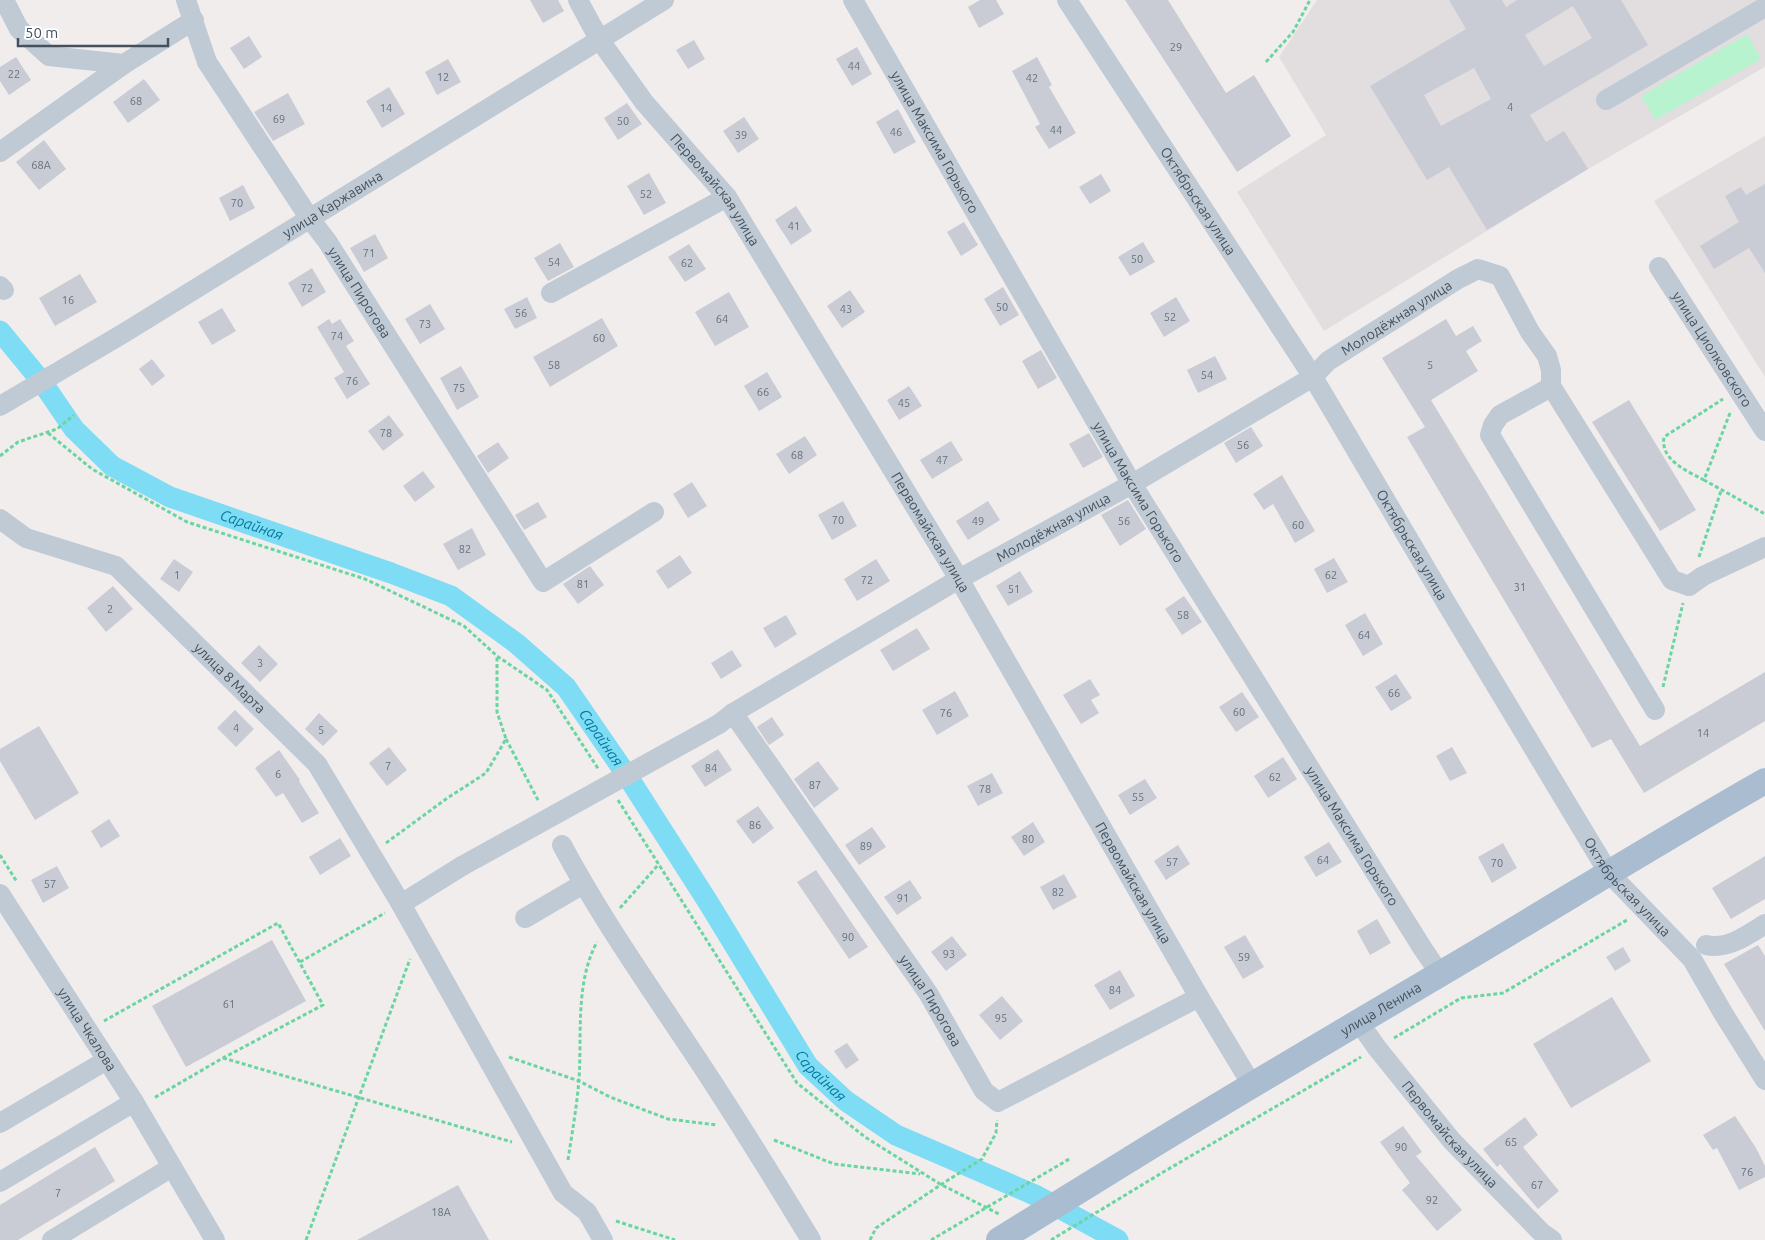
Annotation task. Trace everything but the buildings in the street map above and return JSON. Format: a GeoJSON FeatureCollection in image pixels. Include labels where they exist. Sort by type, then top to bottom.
{"type":"FeatureCollection","features":[{"type":"Feature","properties":{"kind":"main road","name":"улица Ленина"},"geometry":{"type":"LineString","coordinates":[[999,1240],[1358,1021],[1765,781]]}},
{"type":"Feature","properties":{"kind":"street"},"geometry":{"type":"LineString","coordinates":[[4,0],[19,29],[49,56],[124,64]]}},
{"type":"Feature","properties":{"kind":"street","name":"улица Пирогова"},"geometry":{"type":"LineString","coordinates":[[186,0],[206,62],[310,219],[327,241],[543,582],[654,512]]}},
{"type":"Feature","properties":{"kind":"street","name":"Первомайская улица"},"geometry":{"type":"LineString","coordinates":[[578,0],[600,39],[644,102],[727,197],[959,579],[1199,997],[1252,1085]]}},
{"type":"Feature","properties":{"kind":"street","name":"улица Каржавина"},"geometry":{"type":"LineString","coordinates":[[0,406],[124,333],[664,0]]}},
{"type":"Feature","properties":{"kind":"street","name":"улица Максима Горького"},"geometry":{"type":"LineString","coordinates":[[853,0],[1132,484],[1440,974]]}},
{"type":"Feature","properties":{"kind":"street","name":"Октябрьская улица"},"geometry":{"type":"LineString","coordinates":[[1067,0],[1313,377],[1438,590],[1608,872],[1692,959],[1722,1013],[1765,1080]]}},
{"type":"Feature","properties":{"kind":"street"},"geometry":{"type":"LineString","coordinates":[[1606,100],[1765,7]]}},
{"type":"Feature","properties":{"kind":"street"},"geometry":{"type":"LineString","coordinates":[[0,152],[124,64],[194,20]]}},
{"type":"Feature","properties":{"kind":"street"},"geometry":{"type":"LineString","coordinates":[[551,293],[727,197]]}},
{"type":"Feature","properties":{"kind":"street","name":"улица Циолковского"},"geometry":{"type":"LineString","coordinates":[[1659,267],[1765,431]]}},
{"type":"Feature","properties":{"kind":"street","name":"Молодёжная улица"},"geometry":{"type":"LineString","coordinates":[[401,904],[462,866],[726,718],[959,579],[1132,484],[1313,377],[1328,361],[1458,279],[1478,269],[1500,276],[1530,332],[1547,356],[1551,370],[1551,386]]}},
{"type":"Feature","properties":{"kind":"street"},"geometry":{"type":"LineString","coordinates":[[1654,710],[1490,435],[1493,425],[1500,415],[1551,386],[1672,580],[1690,586],[1703,576],[1765,547]]}},
{"type":"Feature","properties":{"kind":"street","name":"улица 8 Марта"},"geometry":{"type":"LineString","coordinates":[[0,519],[26,538],[116,566],[317,764],[401,904],[563,1193]]}},
{"type":"Feature","properties":{"kind":"street","name":"улица Пирогова"},"geometry":{"type":"LineString","coordinates":[[726,718],[928,993],[984,1091],[998,1102]]}},
{"type":"Feature","properties":{"kind":"street"},"geometry":{"type":"LineString","coordinates":[[562,845],[607,923],[743,1129],[811,1240]]}},
{"type":"Feature","properties":{"kind":"street"},"geometry":{"type":"LineString","coordinates":[[525,918],[583,884]]}},
{"type":"Feature","properties":{"kind":"street","name":"улица Чкалова"},"geometry":{"type":"LineString","coordinates":[[0,894],[134,1102],[215,1240]]}},
{"type":"Feature","properties":{"kind":"street"},"geometry":{"type":"LineString","coordinates":[[1706,945],[1713,946],[1734,942],[1765,924]]}},
{"type":"Feature","properties":{"kind":"street"},"geometry":{"type":"LineString","coordinates":[[998,1102],[1199,997]]}},
{"type":"Feature","properties":{"kind":"street","name":"Первомайская улица"},"geometry":{"type":"LineString","coordinates":[[1358,1021],[1377,1048],[1452,1141],[1542,1233],[1552,1240]]}},
{"type":"Feature","properties":{"kind":"street"},"geometry":{"type":"LineString","coordinates":[[0,1124],[107,1060]]}},
{"type":"Feature","properties":{"kind":"street"},"geometry":{"type":"LineString","coordinates":[[0,1182],[134,1102]]}},
{"type":"Feature","properties":{"kind":"street"},"geometry":{"type":"LineString","coordinates":[[52,1240],[172,1167]]}},
{"type":"Feature","properties":{"kind":"street"},"geometry":{"type":"LineString","coordinates":[[563,1193],[587,1212],[603,1240]]}},
{"type":"Feature","properties":{"kind":"path"},"geometry":{"type":"LineString","coordinates":[[1266,62],[1292,32],[1310,0]]}},
{"type":"Feature","properties":{"kind":"path"},"geometry":{"type":"LineString","coordinates":[[1704,480],[1738,389]]}},
{"type":"Feature","properties":{"kind":"path"},"geometry":{"type":"LineString","coordinates":[[1738,389],[1664,437],[1663,445],[1666,453],[1679,466],[1765,514]]}},
{"type":"Feature","properties":{"kind":"path"},"geometry":{"type":"LineString","coordinates":[[0,456],[18,442],[57,429],[74,415]]}},
{"type":"Feature","properties":{"kind":"path"},"geometry":{"type":"LineString","coordinates":[[497,656],[497,712],[506,739],[540,804]]}},
{"type":"Feature","properties":{"kind":"path"},"geometry":{"type":"LineString","coordinates":[[372,854],[446,799],[486,773],[506,739]]}},
{"type":"Feature","properties":{"kind":"path"},"geometry":{"type":"LineString","coordinates":[[563,1193],[579,1080],[582,995],[590,955],[607,923],[659,864]]}},
{"type":"Feature","properties":{"kind":"path"},"geometry":{"type":"LineString","coordinates":[[300,962],[401,904]]}},
{"type":"Feature","properties":{"kind":"path"},"geometry":{"type":"LineString","coordinates":[[1052,1240],[1165,1171],[1461,998],[1504,993],[1644,910]]}},
{"type":"Feature","properties":{"kind":"path"},"geometry":{"type":"LineString","coordinates":[[104,1022],[278,923],[323,1005],[223,1058],[154,1098]]}},
{"type":"Feature","properties":{"kind":"path"},"geometry":{"type":"LineString","coordinates":[[306,1240],[419,936]]}},
{"type":"Feature","properties":{"kind":"path"},"geometry":{"type":"LineString","coordinates":[[482,1048],[579,1080],[610,1097],[668,1119],[743,1129],[834,1164],[923,1174]]}},
{"type":"Feature","properties":{"kind":"path"},"geometry":{"type":"LineString","coordinates":[[223,1058],[539,1150]]}},
{"type":"Feature","properties":{"kind":"path"},"geometry":{"type":"LineString","coordinates":[[870,1240],[876,1228],[982,1159],[996,1133],[998,1102]]}},
{"type":"Feature","properties":{"kind":"path"},"geometry":{"type":"LineString","coordinates":[[931,1240],[1071,1158]]}},
{"type":"Feature","properties":{"kind":"path"},"geometry":{"type":"LineString","coordinates":[[587,1212],[675,1240]]}},
{"type":"Feature","properties":{"kind":"shaded area"},"geometry":{"type":"Polygon","coordinates":[[[1317,0],[1765,0],[1765,67],[1588,169],[1324,331],[1237,192],[1326,135],[1279,57],[1317,0]]]}},
{"type":"Feature","properties":{"kind":"shaded area"},"geometry":{"type":"Polygon","coordinates":[[[1765,136],[1765,377],[1654,201],[1765,136]]]}},
{"type":"Feature","properties":{"kind":"green space"},"geometry":{"type":"Polygon","coordinates":[[[1747,34],[1761,59],[1655,120],[1641,96],[1747,34]]]}},
{"type":"Feature","properties":{"kind":"waterway","name":"Сарайная"},"geometry":{"type":"LineString","coordinates":[[0,331],[42,382],[74,429],[112,466],[170,497],[391,573],[451,596],[516,643],[566,687],[628,777],[708,902],[808,1066],[846,1101],[896,1135],[1037,1196],[1118,1240]]}}]}
